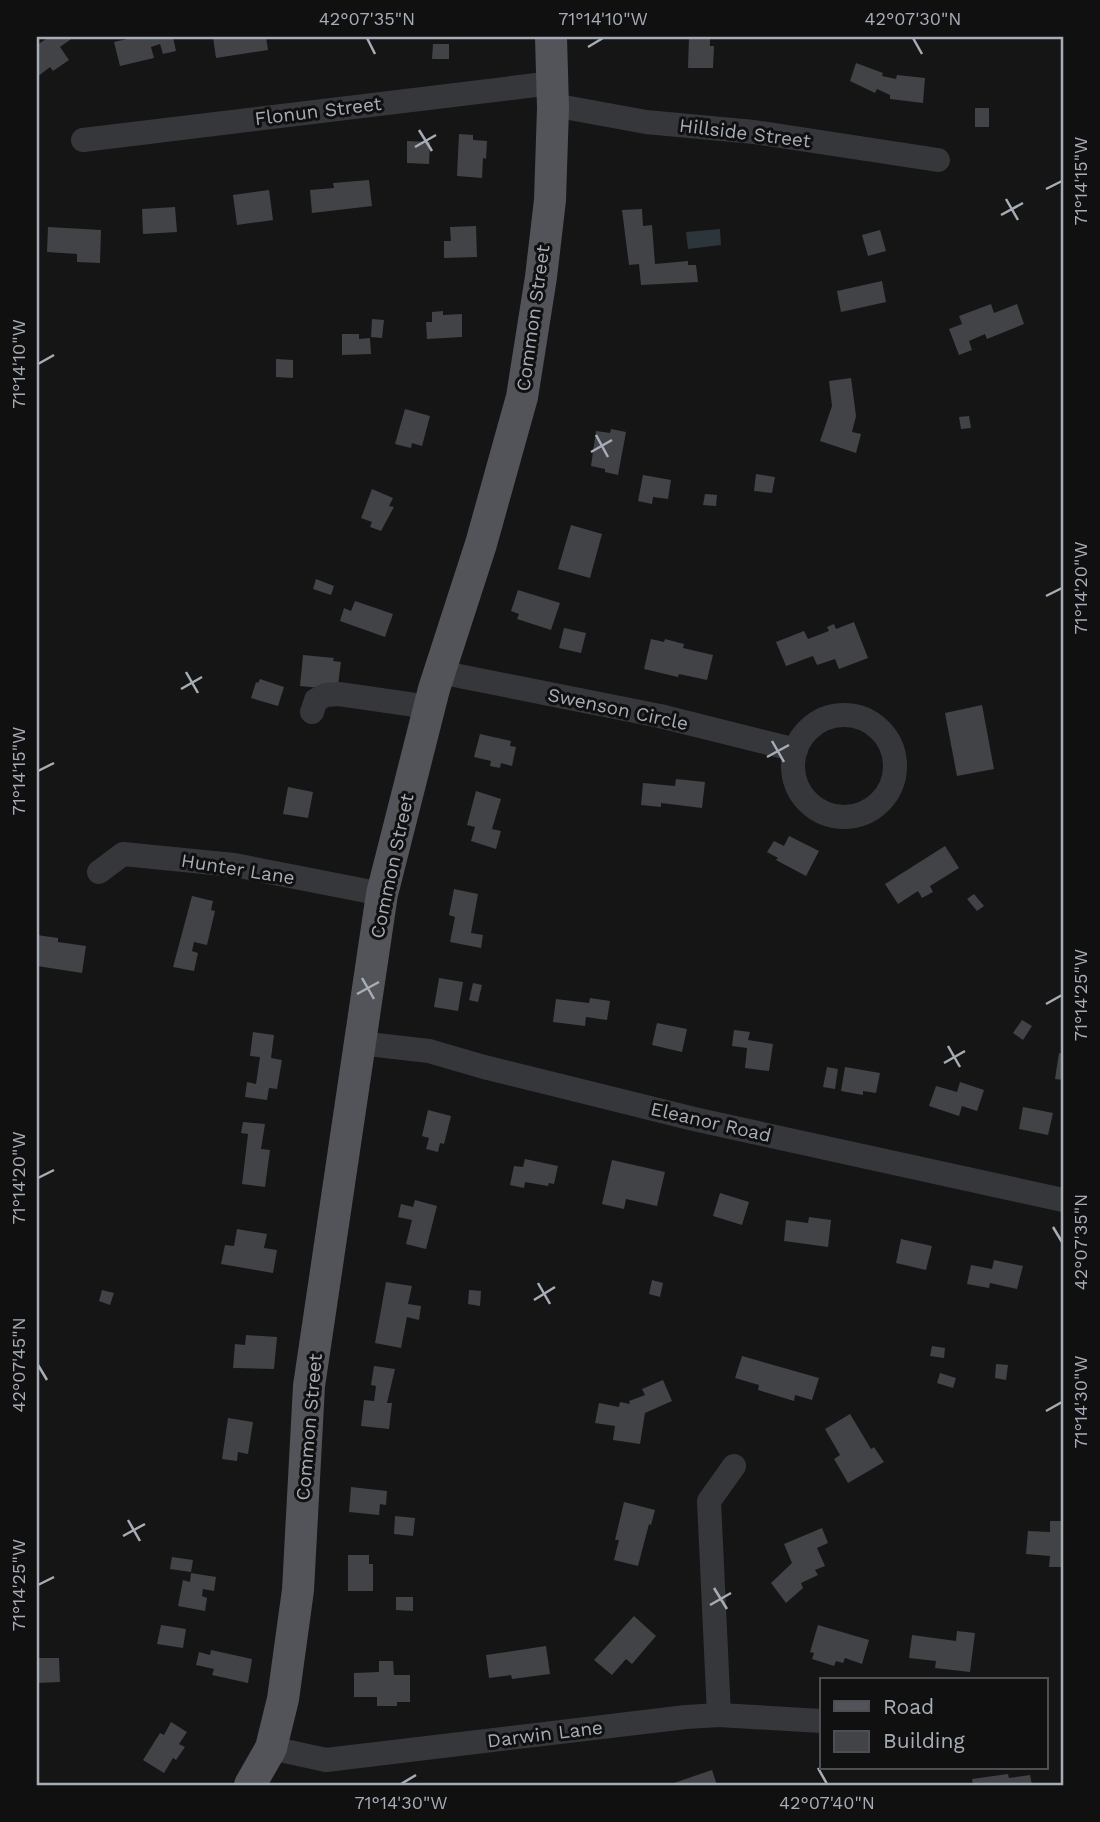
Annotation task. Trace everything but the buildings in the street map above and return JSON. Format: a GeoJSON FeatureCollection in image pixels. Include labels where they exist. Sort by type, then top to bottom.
{"type":"FeatureCollection","features":[{"type":"Feature","properties":{"kind":"main road","name":"Common Street"},"geometry":{"type":"LineString","coordinates":[[250,1785],[271,1748],[283,1699],[298,1590],[309,1386],[382,894],[429,707],[481,544],[522,397],[545,249],[553,152],[551,37]]}},
{"type":"Feature","properties":{"kind":"street","name":"Flonun Street"},"geometry":{"type":"LineString","coordinates":[[83,140],[553,94]]}},
{"type":"Feature","properties":{"kind":"street","name":"Hillside Street"},"geometry":{"type":"LineString","coordinates":[[553,94],[646,122],[754,132],[938,160]]}},
{"type":"Feature","properties":{"kind":"street","name":"Swenson Circle"},"geometry":{"type":"LineString","coordinates":[[439,672],[660,716],[796,750]]}},
{"type":"Feature","properties":{"kind":"street"},"geometry":{"type":"LineString","coordinates":[[312,712],[316,700],[326,695],[339,694],[429,707]]}},
{"type":"Feature","properties":{"kind":"street"},"geometry":{"type":"LineString","coordinates":[[842,714],[854,715],[876,726],[885,734],[895,757],[894,781],[881,802],[860,816],[835,817],[823,813],[804,798],[797,787],[793,775],[796,750],[808,729],[818,722],[842,714]]}},
{"type":"Feature","properties":{"kind":"street","name":"Hunter Lane"},"geometry":{"type":"LineString","coordinates":[[99,872],[123,854],[234,865],[382,894]]}},
{"type":"Feature","properties":{"kind":"street","name":"Eleanor Road"},"geometry":{"type":"LineString","coordinates":[[359,1043],[429,1051],[694,1119],[1063,1200]]}},
{"type":"Feature","properties":{"kind":"street"},"geometry":{"type":"LineString","coordinates":[[719,1715],[709,1501],[734,1466]]}},
{"type":"Feature","properties":{"kind":"street","name":"Darwin Lane"},"geometry":{"type":"LineString","coordinates":[[271,1748],[326,1760],[686,1717],[719,1715],[820,1721]]}},
{"type":"Feature","properties":{"kind":"shaded area"},"geometry":{"type":"Polygon","coordinates":[[[720,229],[721,245],[688,249],[686,232],[720,229]]]}}]}
